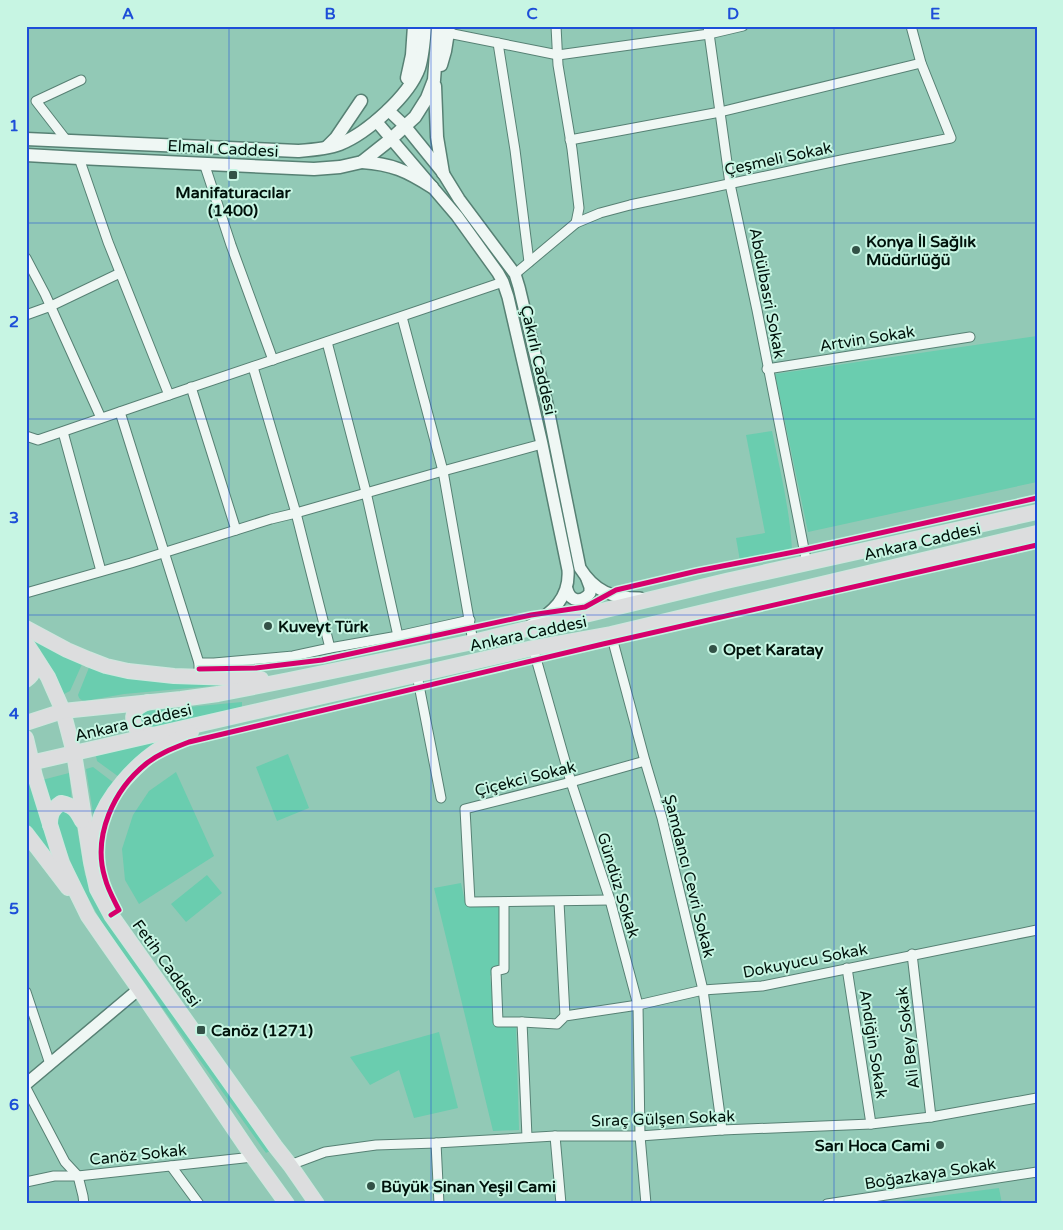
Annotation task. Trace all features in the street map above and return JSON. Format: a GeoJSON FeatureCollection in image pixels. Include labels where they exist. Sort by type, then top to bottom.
{"type":"FeatureCollection","features":[{"type":"Feature","properties":{"kind":"main road"},"geometry":{"type":"LineString","coordinates":[[397,100],[408,78],[414,26]]}},
{"type":"Feature","properties":{"kind":"main road"},"geometry":{"type":"LineString","coordinates":[[388,110],[414,78],[419,68],[423,51],[425,26]]}},
{"type":"Feature","properties":{"kind":"main road"},"geometry":{"type":"LineString","coordinates":[[405,126],[422,107],[441,65],[445,29]]}},
{"type":"Feature","properties":{"kind":"main road"},"geometry":{"type":"LineString","coordinates":[[434,80],[437,137],[443,173]]}},
{"type":"Feature","properties":{"kind":"main road"},"geometry":{"type":"LineString","coordinates":[[325,148],[336,138],[361,101]]}},
{"type":"Feature","properties":{"kind":"main road","name":"Elmalı Caddesi"},"geometry":{"type":"LineString","coordinates":[[26,139],[298,151],[325,148],[348,140],[376,121],[388,110]]}},
{"type":"Feature","properties":{"kind":"main road","name":"Elmalı Caddesi"},"geometry":{"type":"LineString","coordinates":[[30,157],[314,169],[340,167],[362,162],[405,126]]}},
{"type":"Feature","properties":{"kind":"main road"},"geometry":{"type":"LineString","coordinates":[[362,162],[392,166],[417,177],[432,187]]}},
{"type":"Feature","properties":{"kind":"main road","name":"Ankara Caddesi"},"geometry":{"type":"LineString","coordinates":[[26,723],[64,711],[218,694],[473,642],[726,581],[1037,512]]}},
{"type":"Feature","properties":{"kind":"main road","name":"Ankara Caddesi"},"geometry":{"type":"LineString","coordinates":[[29,764],[533,648],[611,634],[1037,533]]}},
{"type":"Feature","properties":{"kind":"main road"},"geometry":{"type":"LineString","coordinates":[[26,628],[67,650],[106,666],[128,671],[151,674],[199,670],[218,678],[289,680]]}},
{"type":"Feature","properties":{"kind":"main road"},"geometry":{"type":"LineString","coordinates":[[26,680],[34,672],[35,666],[29,647]]}},
{"type":"Feature","properties":{"kind":"main road","name":"Fetih Caddesi"},"geometry":{"type":"LineString","coordinates":[[29,647],[48,677],[64,711],[74,753],[97,889],[111,915],[317,1204]]}},
{"type":"Feature","properties":{"kind":"main road"},"geometry":{"type":"LineString","coordinates":[[149,702],[140,705],[135,710],[133,716],[134,724],[142,734],[154,735]]}},
{"type":"Feature","properties":{"kind":"main road"},"geometry":{"type":"LineString","coordinates":[[93,871],[98,825],[103,812],[114,794],[132,772],[160,749],[209,723]]}},
{"type":"Feature","properties":{"kind":"main road"},"geometry":{"type":"LineString","coordinates":[[26,738],[29,764],[62,863],[84,907],[106,942],[287,1204]]}},
{"type":"Feature","properties":{"kind":"main road"},"geometry":{"type":"LineString","coordinates":[[50,825],[51,813],[62,803],[71,806],[85,826]]}},
{"type":"Feature","properties":{"kind":"main road"},"geometry":{"type":"LineString","coordinates":[[26,833],[84,907]]}},
{"type":"Feature","properties":{"kind":"street"},"geometry":{"type":"LineString","coordinates":[[556,26],[558,55],[579,208],[576,223]]}},
{"type":"Feature","properties":{"kind":"street"},"geometry":{"type":"LineString","coordinates":[[445,29],[498,43],[558,55],[743,26]]}},
{"type":"Feature","properties":{"kind":"street","name":"Çeşmeli Sokak"},"geometry":{"type":"LineString","coordinates":[[514,274],[576,223],[600,213],[630,205],[951,138],[922,62],[911,26]]}},
{"type":"Feature","properties":{"kind":"street","name":"Abdülbasri Sokak"},"geometry":{"type":"LineString","coordinates":[[709,30],[730,184],[807,564]]}},
{"type":"Feature","properties":{"kind":"street"},"geometry":{"type":"LineString","coordinates":[[498,43],[515,150],[529,262]]}},
{"type":"Feature","properties":{"kind":"street"},"geometry":{"type":"LineString","coordinates":[[570,140],[720,112],[922,62]]}},
{"type":"Feature","properties":{"kind":"street"},"geometry":{"type":"LineString","coordinates":[[67,141],[36,101],[81,80]]}},
{"type":"Feature","properties":{"kind":"street","name":"Çakırlı Caddesi"},"geometry":{"type":"LineString","coordinates":[[388,110],[405,126],[443,173],[459,199],[514,274],[519,287],[547,404],[580,568],[587,579]]}},
{"type":"Feature","properties":{"kind":"street","name":"Çakırlı Caddesi"},"geometry":{"type":"LineString","coordinates":[[376,121],[457,216],[503,282],[542,444],[568,570],[566,589]]}},
{"type":"Feature","properties":{"kind":"street"},"geometry":{"type":"LineString","coordinates":[[79,158],[108,242],[169,395]]}},
{"type":"Feature","properties":{"kind":"street"},"geometry":{"type":"LineString","coordinates":[[204,163],[231,245],[273,360]]}},
{"type":"Feature","properties":{"kind":"street"},"geometry":{"type":"LineString","coordinates":[[26,258],[101,418]]}},
{"type":"Feature","properties":{"kind":"street"},"geometry":{"type":"LineString","coordinates":[[26,315],[50,306],[120,273]]}},
{"type":"Feature","properties":{"kind":"street"},"geometry":{"type":"LineString","coordinates":[[26,436],[38,440],[63,432],[503,282]]}},
{"type":"Feature","properties":{"kind":"street"},"geometry":{"type":"LineString","coordinates":[[402,317],[444,471],[473,642]]}},
{"type":"Feature","properties":{"kind":"street","name":"Artvin Sokak"},"geometry":{"type":"LineString","coordinates":[[768,369],[970,337]]}},
{"type":"Feature","properties":{"kind":"street"},"geometry":{"type":"LineString","coordinates":[[327,342],[366,492],[398,636]]}},
{"type":"Feature","properties":{"kind":"street"},"geometry":{"type":"LineString","coordinates":[[253,367],[296,514],[330,648]]}},
{"type":"Feature","properties":{"kind":"street"},"geometry":{"type":"LineString","coordinates":[[191,388],[236,530]]}},
{"type":"Feature","properties":{"kind":"street"},"geometry":{"type":"LineString","coordinates":[[120,412],[199,670],[214,663],[293,656],[470,620]]}},
{"type":"Feature","properties":{"kind":"street"},"geometry":{"type":"LineString","coordinates":[[63,432],[101,571]]}},
{"type":"Feature","properties":{"kind":"street"},"geometry":{"type":"LineString","coordinates":[[26,593],[271,519],[296,514],[366,492],[542,444]]}},
{"type":"Feature","properties":{"kind":"street"},"geometry":{"type":"LineString","coordinates":[[566,589],[568,595],[572,598],[579,600],[586,598],[590,593],[587,579]]}},
{"type":"Feature","properties":{"kind":"street"},"geometry":{"type":"LineString","coordinates":[[587,579],[612,596],[656,598]]}},
{"type":"Feature","properties":{"kind":"street"},"geometry":{"type":"LineString","coordinates":[[525,629],[539,621],[551,610],[562,599],[566,589]]}},
{"type":"Feature","properties":{"kind":"street","name":"Şamdancı Cevri Sokak"},"geometry":{"type":"LineString","coordinates":[[611,634],[662,818],[703,990],[722,1130]]}},
{"type":"Feature","properties":{"kind":"street","name":"Gündüz Sokak"},"geometry":{"type":"LineString","coordinates":[[533,648],[571,782],[610,900],[638,1006],[640,1136],[646,1204]]}},
{"type":"Feature","properties":{"kind":"street"},"geometry":{"type":"LineString","coordinates":[[417,675],[441,798]]}},
{"type":"Feature","properties":{"kind":"street","name":"Çiçekci Sokak"},"geometry":{"type":"LineString","coordinates":[[610,900],[470,902],[466,809],[645,761]]}},
{"type":"Feature","properties":{"kind":"street","name":"Dokuyucu Sokak"},"geometry":{"type":"LineString","coordinates":[[504,902],[504,969],[496,970],[498,1022],[557,1024],[565,1016],[638,1006],[703,990],[762,986],[1037,930]]}},
{"type":"Feature","properties":{"kind":"street"},"geometry":{"type":"LineString","coordinates":[[559,902],[565,1016]]}},
{"type":"Feature","properties":{"kind":"street","name":"Ali Bey Sokak"},"geometry":{"type":"LineString","coordinates":[[912,954],[931,1118]]}},
{"type":"Feature","properties":{"kind":"street","name":"Andiğin Sokak"},"geometry":{"type":"LineString","coordinates":[[847,968],[871,1124]]}},
{"type":"Feature","properties":{"kind":"street"},"geometry":{"type":"LineString","coordinates":[[26,1084],[140,989]]}},
{"type":"Feature","properties":{"kind":"street"},"geometry":{"type":"LineString","coordinates":[[26,992],[50,1064]]}},
{"type":"Feature","properties":{"kind":"street"},"geometry":{"type":"LineString","coordinates":[[522,1022],[527,1137]]}},
{"type":"Feature","properties":{"kind":"street"},"geometry":{"type":"LineString","coordinates":[[26,1088],[65,1162],[78,1176],[84,1204]]}},
{"type":"Feature","properties":{"kind":"street","name":"Sıraç Gülşen Sokak"},"geometry":{"type":"LineString","coordinates":[[290,1165],[309,1157],[340,1149],[376,1145],[555,1136],[640,1136],[722,1130],[871,1124],[931,1118],[1037,1098]]}},
{"type":"Feature","properties":{"kind":"street"},"geometry":{"type":"LineString","coordinates":[[555,1136],[561,1204]]}},
{"type":"Feature","properties":{"kind":"street"},"geometry":{"type":"LineString","coordinates":[[436,1143],[439,1204]]}},
{"type":"Feature","properties":{"kind":"street","name":"Canöz Sokak"},"geometry":{"type":"LineString","coordinates":[[26,1182],[54,1176],[78,1176],[253,1157]]}},
{"type":"Feature","properties":{"kind":"street"},"geometry":{"type":"LineString","coordinates":[[171,1166],[200,1204]]}},
{"type":"Feature","properties":{"kind":"street","name":"Boğazkaya Sokak"},"geometry":{"type":"LineString","coordinates":[[827,1204],[1037,1172]]}},
{"type":"Feature","properties":{"kind":"green space"},"geometry":{"type":"Polygon","coordinates":[[[1037,336],[1037,482],[808,532],[775,374],[1037,336]]]}},
{"type":"Feature","properties":{"kind":"green space"},"geometry":{"type":"Polygon","coordinates":[[[772,431],[787,505],[792,550],[740,561],[736,538],[765,533],[746,435],[772,431]]]}},
{"type":"Feature","properties":{"kind":"green space"},"geometry":{"type":"Polygon","coordinates":[[[33,639],[83,662],[70,691],[64,694],[50,665],[33,639]]]}},
{"type":"Feature","properties":{"kind":"green space"},"geometry":{"type":"Polygon","coordinates":[[[90,665],[226,684],[124,694],[85,701],[80,699],[78,695],[90,665]]]}},
{"type":"Feature","properties":{"kind":"green space"},"geometry":{"type":"Polygon","coordinates":[[[242,702],[242,707],[152,730],[144,727],[139,719],[141,714],[147,711],[242,702]]]}},
{"type":"Feature","properties":{"kind":"green space"},"geometry":{"type":"Polygon","coordinates":[[[163,739],[119,777],[97,761],[96,756],[163,739]]]}},
{"type":"Feature","properties":{"kind":"green space"},"geometry":{"type":"Polygon","coordinates":[[[288,754],[309,808],[277,821],[256,767],[288,754]]]}},
{"type":"Feature","properties":{"kind":"green space"},"geometry":{"type":"Polygon","coordinates":[[[93,767],[114,783],[94,819],[86,769],[93,767]]]}},
{"type":"Feature","properties":{"kind":"green space"},"geometry":{"type":"Polygon","coordinates":[[[176,772],[214,856],[139,904],[125,880],[122,849],[133,815],[149,791],[176,772]]]}},
{"type":"Feature","properties":{"kind":"green space"},"geometry":{"type":"Polygon","coordinates":[[[69,773],[72,802],[50,805],[42,780],[69,773]]]}},
{"type":"Feature","properties":{"kind":"green space"},"geometry":{"type":"Polygon","coordinates":[[[29,782],[56,863],[26,828],[26,787],[29,782]]]}},
{"type":"Feature","properties":{"kind":"green space"},"geometry":{"type":"Polygon","coordinates":[[[63,808],[75,816],[85,875],[107,918],[270,1151],[266,1153],[102,923],[77,878],[54,819],[63,808]]]}},
{"type":"Feature","properties":{"kind":"green space"},"geometry":{"type":"Polygon","coordinates":[[[207,875],[222,893],[186,922],[171,904],[207,875]]]}},
{"type":"Feature","properties":{"kind":"green space"},"geometry":{"type":"Polygon","coordinates":[[[461,883],[465,902],[499,903],[502,964],[490,976],[495,1026],[516,1025],[519,1130],[493,1131],[434,888],[461,883]]]}},
{"type":"Feature","properties":{"kind":"green space"},"geometry":{"type":"Polygon","coordinates":[[[439,1032],[458,1108],[414,1118],[399,1070],[370,1085],[350,1057],[439,1032]]]}},
{"type":"Feature","properties":{"kind":"green space"},"geometry":{"type":"Polygon","coordinates":[[[999,1188],[1002,1204],[878,1204],[999,1188]]]}},
{"type":"Feature","properties":{"kind":"cycle path"},"geometry":{"type":"LineString","coordinates":[[199,669],[256,668],[322,660],[531,615],[585,607],[616,590],[1037,498]]}},
{"type":"Feature","properties":{"kind":"cycle path"},"geometry":{"type":"LineString","coordinates":[[111,915],[119,910],[105,878],[101,846],[109,814],[125,786],[135,774],[157,756],[183,744],[603,644],[1037,545]]}},
{"type":"Feature","properties":{"kind":"place","name":"Manifaturacılar (1400)"},"geometry":{"type":"Point","coordinates":[233,175]}},
{"type":"Feature","properties":{"kind":"place","name":"Konya İl Sağlık Müdürlüğü"},"geometry":{"type":"Point","coordinates":[856,250]}},
{"type":"Feature","properties":{"kind":"place","name":"Kuveyt Türk"},"geometry":{"type":"Point","coordinates":[268,626]}},
{"type":"Feature","properties":{"kind":"place","name":"Opet Karatay"},"geometry":{"type":"Point","coordinates":[713,649]}},
{"type":"Feature","properties":{"kind":"place","name":"Canöz (1271)"},"geometry":{"type":"Point","coordinates":[201,1030]}},
{"type":"Feature","properties":{"kind":"place","name":"Sarı Hoca Cami"},"geometry":{"type":"Point","coordinates":[940,1145]}},
{"type":"Feature","properties":{"kind":"place","name":"Büyük Sinan Yeşil Cami"},"geometry":{"type":"Point","coordinates":[371,1186]}}]}
